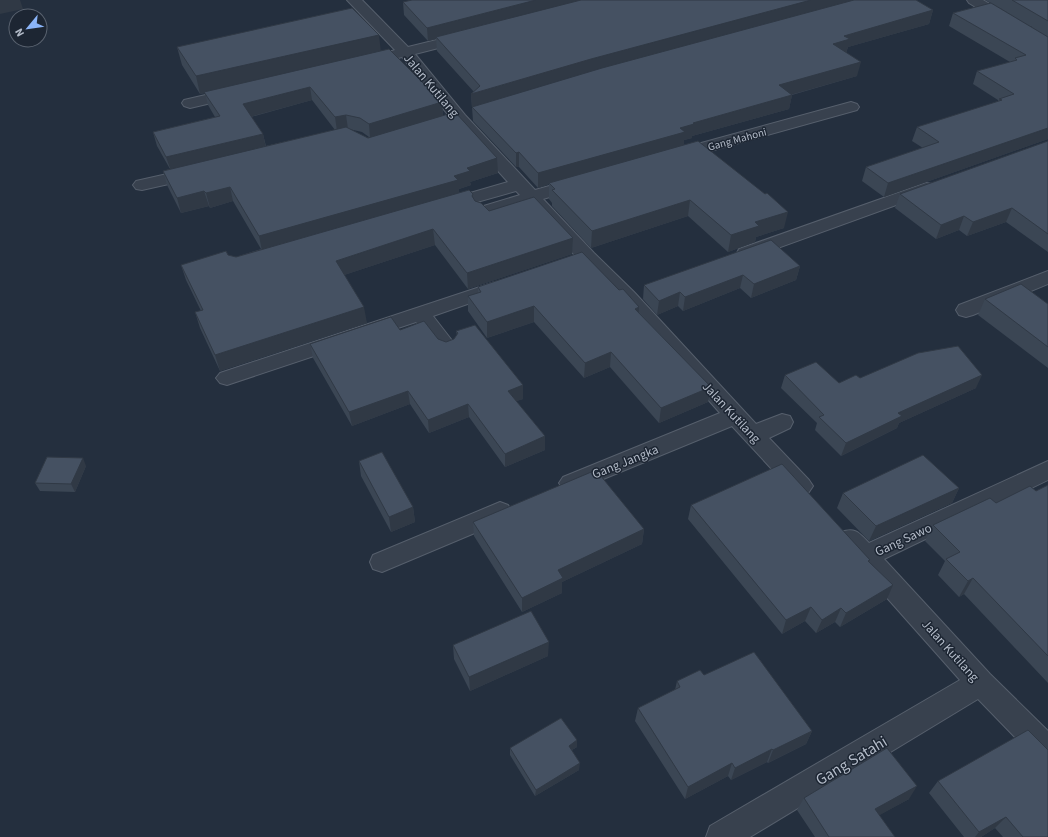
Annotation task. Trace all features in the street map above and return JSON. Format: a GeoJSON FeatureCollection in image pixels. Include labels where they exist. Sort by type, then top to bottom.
{"type":"FeatureCollection","features":[{"type":"Feature","properties":{"kind":"street"},"geometry":{"type":"LineString","coordinates":[[974,0],[1048,45]]}},
{"type":"Feature","properties":{"kind":"street","name":"Jalan Kutilang"},"geometry":{"type":"LineString","coordinates":[[358,12],[406,53],[460,118],[587,257],[634,293],[735,416],[813,498]]}},
{"type":"Feature","properties":{"kind":"street"},"geometry":{"type":"LineString","coordinates":[[383,58],[481,33]]}},
{"type":"Feature","properties":{"kind":"street"},"geometry":{"type":"LineString","coordinates":[[190,103],[252,89]]}},
{"type":"Feature","properties":{"kind":"street","name":"Gang Mahoni"},"geometry":{"type":"LineString","coordinates":[[662,159],[851,107]]}},
{"type":"Feature","properties":{"kind":"street"},"geometry":{"type":"LineString","coordinates":[[142,185],[210,168]]}},
{"type":"Feature","properties":{"kind":"street"},"geometry":{"type":"LineString","coordinates":[[430,210],[526,190],[596,178]]}},
{"type":"Feature","properties":{"kind":"street"},"geometry":{"type":"LineString","coordinates":[[732,258],[943,182]]}},
{"type":"Feature","properties":{"kind":"street"},"geometry":{"type":"LineString","coordinates":[[483,212],[526,190]]}},
{"type":"Feature","properties":{"kind":"street"},"geometry":{"type":"LineString","coordinates":[[565,264],[587,257]]}},
{"type":"Feature","properties":{"kind":"street"},"geometry":{"type":"LineString","coordinates":[[966,310],[1048,277]]}},
{"type":"Feature","properties":{"kind":"street"},"geometry":{"type":"LineString","coordinates":[[227,378],[514,282]]}},
{"type":"Feature","properties":{"kind":"street"},"geometry":{"type":"LineString","coordinates":[[421,314],[447,347]]}},
{"type":"Feature","properties":{"kind":"street","name":"Gang Jangka"},"geometry":{"type":"LineString","coordinates":[[550,492],[735,416]]}},
{"type":"Feature","properties":{"kind":"street"},"geometry":{"type":"LineString","coordinates":[[754,435],[782,422]]}},
{"type":"Feature","properties":{"kind":"street","name":"Gang Sawo"},"geometry":{"type":"LineString","coordinates":[[866,556],[1048,470]]}},
{"type":"Feature","properties":{"kind":"street"},"geometry":{"type":"LineString","coordinates":[[382,562],[521,504]]}},
{"type":"Feature","properties":{"kind":"street","name":"Jalan Kutilang"},"geometry":{"type":"LineString","coordinates":[[840,527],[980,683],[1048,751]]}},
{"type":"Feature","properties":{"kind":"street","name":"Gang Satahi"},"geometry":{"type":"LineString","coordinates":[[721,837],[980,683]]}},
{"type":"Feature","properties":{"kind":"building"},"geometry":{"type":"Polygon","coordinates":[[[412,0],[536,0],[427,28],[403,2],[412,0]]]}},
{"type":"Feature","properties":{"kind":"building"},"geometry":{"type":"Polygon","coordinates":[[[581,0],[811,0],[591,59],[471,94],[480,86],[436,37],[581,0]]]}},
{"type":"Feature","properties":{"kind":"building"},"geometry":{"type":"Polygon","coordinates":[[[854,0],[916,0],[933,10],[844,36],[850,39],[833,44],[861,62],[779,85],[792,95],[680,128],[685,132],[538,173],[519,152],[516,153],[472,107],[602,68],[854,0]]]}},
{"type":"Feature","properties":{"kind":"building"},"geometry":{"type":"Polygon","coordinates":[[[1012,0],[1048,0],[1048,21],[1012,0]]]}},
{"type":"Feature","properties":{"kind":"building"},"geometry":{"type":"Polygon","coordinates":[[[991,3],[1048,37],[1048,128],[888,183],[866,167],[939,142],[917,127],[1002,100],[999,99],[1014,94],[977,71],[1017,60],[1015,58],[1026,55],[953,13],[991,3]]]}},
{"type":"Feature","properties":{"kind":"building"},"geometry":{"type":"Polygon","coordinates":[[[352,8],[379,35],[196,76],[177,47],[352,8]]]}},
{"type":"Feature","properties":{"kind":"building"},"geometry":{"type":"Polygon","coordinates":[[[389,49],[442,102],[369,124],[360,118],[346,115],[335,117],[310,87],[243,104],[263,134],[166,157],[153,132],[220,116],[204,92],[389,49]]]}},
{"type":"Feature","properties":{"kind":"building"},"geometry":{"type":"Polygon","coordinates":[[[455,112],[497,158],[467,168],[470,171],[454,176],[458,180],[259,236],[230,187],[206,193],[204,191],[177,198],[163,171],[346,127],[368,138],[455,112]]]}},
{"type":"Feature","properties":{"kind":"building"},"geometry":{"type":"Polygon","coordinates":[[[698,141],[765,194],[767,193],[788,212],[755,222],[759,226],[731,235],[690,200],[592,231],[552,190],[555,189],[549,183],[698,141]]]}},
{"type":"Feature","properties":{"kind":"building"},"geometry":{"type":"Polygon","coordinates":[[[1048,141],[1048,234],[1012,208],[973,222],[964,216],[941,225],[900,194],[1048,141]]]}},
{"type":"Feature","properties":{"kind":"building"},"geometry":{"type":"Polygon","coordinates":[[[469,190],[473,194],[472,196],[475,201],[481,203],[489,211],[534,197],[573,238],[467,273],[433,229],[336,261],[364,307],[215,355],[195,312],[203,310],[181,265],[226,251],[228,255],[236,257],[469,190]]]}},
{"type":"Feature","properties":{"kind":"building"},"geometry":{"type":"Polygon","coordinates":[[[771,240],[800,266],[754,284],[743,275],[685,297],[680,292],[659,301],[644,285],[771,240]]]}},
{"type":"Feature","properties":{"kind":"building"},"geometry":{"type":"Polygon","coordinates":[[[582,252],[619,290],[623,289],[639,307],[635,309],[711,387],[661,408],[611,352],[585,363],[534,306],[487,322],[468,296],[481,292],[478,287],[582,252]]]}},
{"type":"Feature","properties":{"kind":"building"},"geometry":{"type":"Polygon","coordinates":[[[1021,284],[1048,304],[1048,347],[985,299],[1021,284]]]}},
{"type":"Feature","properties":{"kind":"building"},"geometry":{"type":"Polygon","coordinates":[[[391,317],[400,330],[424,321],[438,339],[446,342],[454,339],[458,333],[456,331],[475,325],[523,385],[508,391],[545,436],[505,454],[468,404],[428,420],[408,391],[349,412],[310,344],[391,317]]]}},
{"type":"Feature","properties":{"kind":"building"},"geometry":{"type":"Polygon","coordinates":[[[958,346],[982,375],[898,413],[902,416],[846,443],[819,417],[824,415],[785,375],[816,362],[839,383],[856,375],[860,378],[918,353],[958,346]]]}},
{"type":"Feature","properties":{"kind":"building"},"geometry":{"type":"Polygon","coordinates":[[[382,452],[413,507],[389,517],[359,461],[382,452]]]}},
{"type":"Feature","properties":{"kind":"building"},"geometry":{"type":"Polygon","coordinates":[[[923,455],[959,488],[876,526],[843,493],[923,455]]]}},
{"type":"Feature","properties":{"kind":"building"},"geometry":{"type":"Polygon","coordinates":[[[47,457],[83,458],[71,484],[35,483],[47,457]]]}},
{"type":"Feature","properties":{"kind":"building"},"geometry":{"type":"Polygon","coordinates":[[[782,464],[870,560],[868,561],[893,585],[846,613],[841,608],[822,620],[811,607],[786,620],[691,505],[782,464]]]}},
{"type":"Feature","properties":{"kind":"building"},"geometry":{"type":"Polygon","coordinates":[[[596,470],[644,529],[558,570],[563,578],[522,598],[473,522],[596,470]]]}},
{"type":"Feature","properties":{"kind":"building"},"geometry":{"type":"Polygon","coordinates":[[[1048,485],[1048,656],[973,578],[968,581],[946,559],[960,552],[933,525],[990,498],[996,503],[1030,486],[1036,491],[1048,485]]]}},
{"type":"Feature","properties":{"kind":"building"},"geometry":{"type":"Polygon","coordinates":[[[531,611],[549,642],[469,677],[453,645],[531,611]]]}},
{"type":"Feature","properties":{"kind":"building"},"geometry":{"type":"Polygon","coordinates":[[[754,652],[812,731],[735,768],[732,763],[688,787],[638,708],[680,687],[677,681],[700,670],[704,675],[754,652]]]}},
{"type":"Feature","properties":{"kind":"building"},"geometry":{"type":"Polygon","coordinates":[[[561,718],[577,740],[569,746],[580,763],[536,790],[510,748],[561,718]]]}},
{"type":"Feature","properties":{"kind":"building"},"geometry":{"type":"Polygon","coordinates":[[[1028,730],[1048,750],[1048,837],[1023,837],[1006,817],[979,832],[938,781],[1028,730]]]}},
{"type":"Feature","properties":{"kind":"building"},"geometry":{"type":"Polygon","coordinates":[[[887,748],[917,786],[875,809],[895,837],[829,837],[804,798],[887,748]]]}}]}
